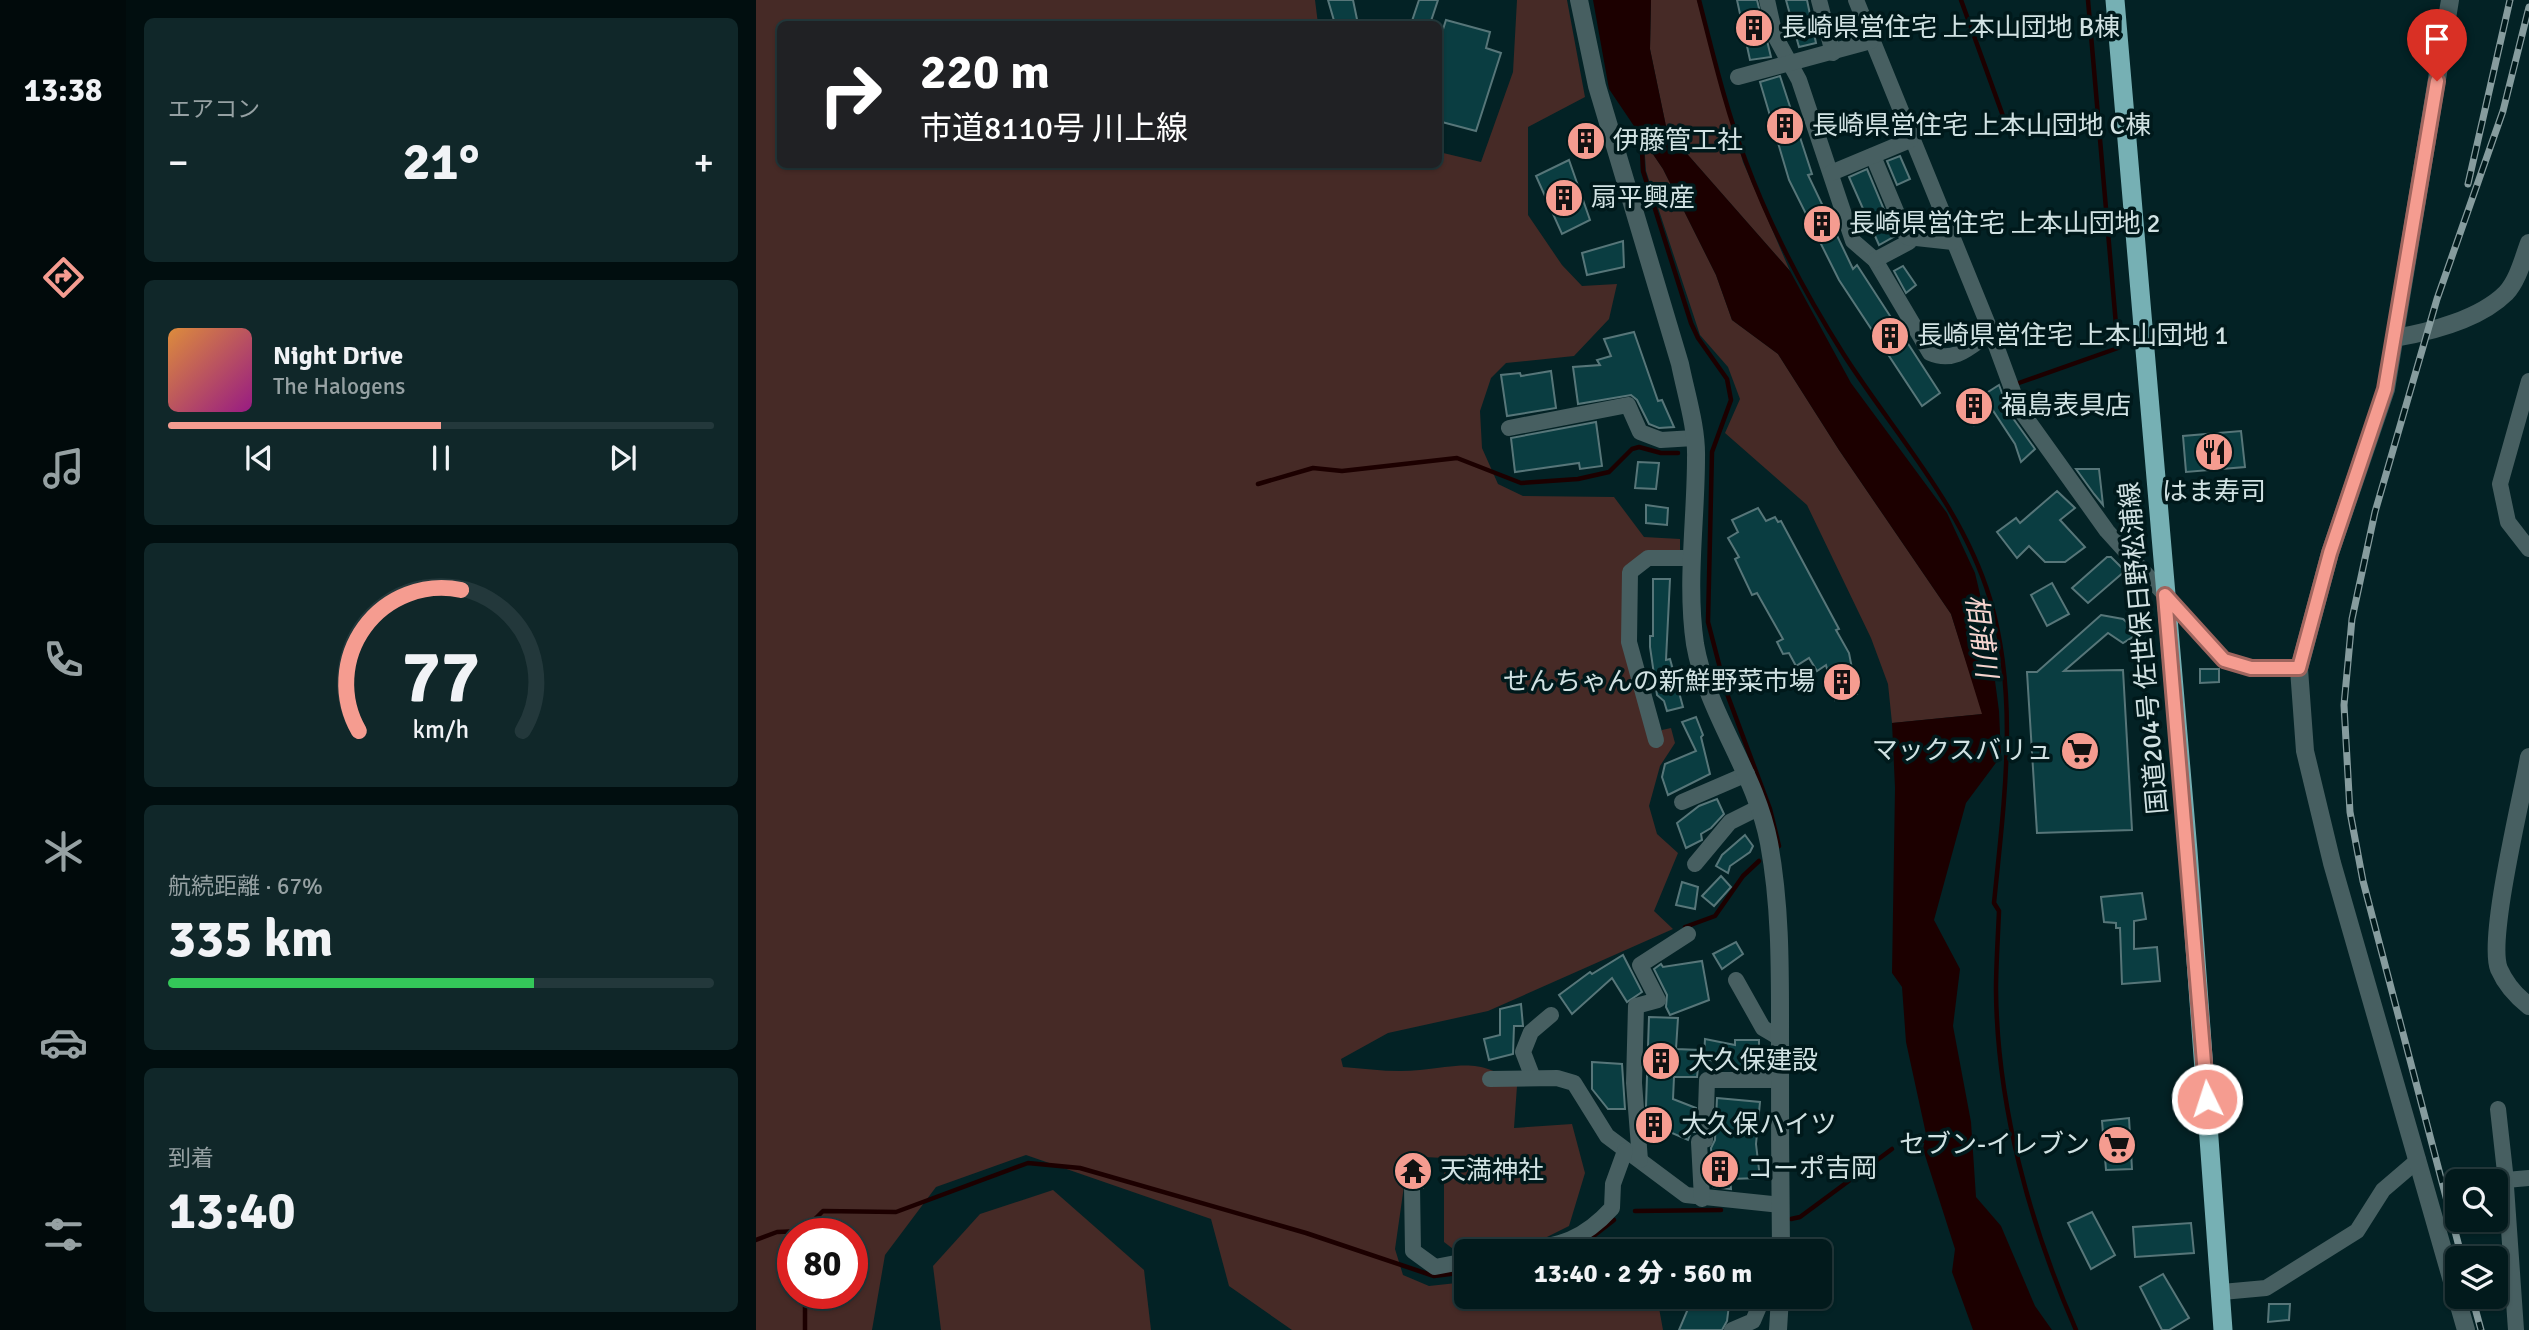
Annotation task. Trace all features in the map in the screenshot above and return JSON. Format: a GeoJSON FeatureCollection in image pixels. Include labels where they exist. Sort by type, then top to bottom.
{"type":"FeatureCollection","features":[{"type":"Feature","properties":{"kind":"highway","name":"国道204号 佐世保日野松浦線"},"geometry":{"type":"LineString","coordinates":[[2115,0],[2225,1330]]}},
{"type":"Feature","properties":{"kind":"street"},"geometry":{"type":"LineString","coordinates":[[1579,0],[1597,86],[1680,364],[1694,438],[1697,455],[1692,612],[1700,665],[1746,774],[1769,839],[1780,948],[1781,1239]]}},
{"type":"Feature","properties":{"kind":"street"},"geometry":{"type":"LineString","coordinates":[[1767,0],[1775,36],[1799,80],[1853,241],[1875,260],[1930,353],[1942,358],[1953,357],[1992,332]]}},
{"type":"Feature","properties":{"kind":"street"},"geometry":{"type":"LineString","coordinates":[[1819,0],[1833,53]]}},
{"type":"Feature","properties":{"kind":"street"},"geometry":{"type":"LineString","coordinates":[[1856,0],[1910,140],[1992,332],[2019,408],[2107,531],[2224,660],[2251,668],[2299,668]]}},
{"type":"Feature","properties":{"kind":"street"},"geometry":{"type":"LineString","coordinates":[[2450,0],[2385,389],[2334,541],[2299,668],[2305,751],[2332,863],[2466,1330]]}},
{"type":"Feature","properties":{"kind":"street"},"geometry":{"type":"LineString","coordinates":[[1738,77],[1871,41]]}},
{"type":"Feature","properties":{"kind":"street"},"geometry":{"type":"LineString","coordinates":[[1831,173],[1910,140]]}},
{"type":"Feature","properties":{"kind":"street"},"geometry":{"type":"LineString","coordinates":[[1873,156],[1909,242],[1875,260]]}},
{"type":"Feature","properties":{"kind":"street"},"geometry":{"type":"LineString","coordinates":[[1908,237],[1953,242]]}},
{"type":"Feature","properties":{"kind":"street"},"geometry":{"type":"LineString","coordinates":[[2395,338],[2427,333],[2464,318],[2505,293],[2516,278],[2529,243]]}},
{"type":"Feature","properties":{"kind":"street"},"geometry":{"type":"LineString","coordinates":[[2529,381],[2500,484],[2503,511],[2529,549]]}},
{"type":"Feature","properties":{"kind":"street"},"geometry":{"type":"LineString","coordinates":[[1509,428],[1628,405],[1640,432],[1661,440],[1694,438]]}},
{"type":"Feature","properties":{"kind":"street"},"geometry":{"type":"LineString","coordinates":[[1659,729],[1629,642],[1630,572],[1648,558],[1692,558]]}},
{"type":"Feature","properties":{"kind":"street"},"geometry":{"type":"LineString","coordinates":[[2529,757],[2496,933],[2498,967],[2513,993],[2529,1006]]}},
{"type":"Feature","properties":{"kind":"street"},"geometry":{"type":"LineString","coordinates":[[1682,802],[1746,774]]}},
{"type":"Feature","properties":{"kind":"street"},"geometry":{"type":"LineString","coordinates":[[1695,864],[1730,822],[1758,808]]}},
{"type":"Feature","properties":{"kind":"street"},"geometry":{"type":"LineString","coordinates":[[1640,1160],[1634,1083],[1636,1006],[1658,1000],[1640,965],[1688,934]]}},
{"type":"Feature","properties":{"kind":"street"},"geometry":{"type":"LineString","coordinates":[[1736,980],[1763,1028],[1780,1038]]}},
{"type":"Feature","properties":{"kind":"street"},"geometry":{"type":"LineString","coordinates":[[1533,1078],[1523,1052],[1531,1032],[1551,1015]]}},
{"type":"Feature","properties":{"kind":"street"},"geometry":{"type":"LineString","coordinates":[[1490,1079],[1557,1078],[1574,1083],[1607,1136],[1686,1195],[1702,1199],[1781,1205]]}},
{"type":"Feature","properties":{"kind":"street"},"geometry":{"type":"LineString","coordinates":[[1702,1199],[1699,1142],[1705,1140],[1707,1080],[1780,1080]]}},
{"type":"Feature","properties":{"kind":"street"},"geometry":{"type":"LineString","coordinates":[[2498,1109],[2505,1169]]}},
{"type":"Feature","properties":{"kind":"street"},"geometry":{"type":"LineString","coordinates":[[1571,1239],[1591,1231],[1612,1208],[1613,1184],[1625,1151]]}},
{"type":"Feature","properties":{"kind":"street"},"geometry":{"type":"LineString","coordinates":[[2222,1292],[2266,1288],[2357,1231],[2383,1189],[2418,1160]]}},
{"type":"Feature","properties":{"kind":"street"},"geometry":{"type":"LineString","coordinates":[[2508,1180],[2529,1178]]}},
{"type":"Feature","properties":{"kind":"street"},"geometry":{"type":"LineString","coordinates":[[1412,1186],[1413,1251],[1435,1267],[1454,1263]]}},
{"type":"Feature","properties":{"kind":"street"},"geometry":{"type":"LineString","coordinates":[[2508,1210],[2516,1330]]}},
{"type":"Feature","properties":{"kind":"street"},"geometry":{"type":"LineString","coordinates":[[1732,1330],[1753,1321],[1758,1309]]}},
{"type":"Feature","properties":{"kind":"street"},"geometry":{"type":"LineString","coordinates":[[1778,1330],[1779,1309]]}},
{"type":"Feature","properties":{"kind":"shaded area"},"geometry":{"type":"Polygon","coordinates":[[[756,0],[1315,0],[1318,21],[777,21],[777,168],[1442,168],[1442,153],[1481,162],[1513,72],[1517,0],[1567,0],[1585,97],[1528,127],[1528,215],[1562,265],[1582,286],[1617,284],[1609,319],[1574,356],[1506,363],[1491,378],[1480,411],[1482,448],[1498,484],[1523,496],[1614,497],[1644,537],[1680,539],[1680,553],[1643,552],[1623,570],[1623,641],[1660,734],[1662,730],[1671,728],[1675,743],[1660,766],[1649,806],[1657,834],[1678,853],[1654,911],[1673,929],[1488,1011],[1388,1033],[1341,1059],[1343,1067],[1382,1070],[1482,1067],[1517,1086],[1514,1128],[1572,1124],[1585,1173],[1569,1226],[1543,1239],[1454,1239],[1454,1250],[1444,1242],[1444,1158],[1404,1156],[1404,1186],[1395,1249],[1403,1275],[1429,1286],[1454,1283],[1454,1309],[1659,1309],[1663,1330],[1292,1330],[1229,1286],[1211,1219],[1026,1155],[936,1187],[885,1255],[872,1330],[756,1330],[756,0]]]}},
{"type":"Feature","properties":{"kind":"shaded area"},"geometry":{"type":"Polygon","coordinates":[[[1651,0],[1697,0],[1743,162],[1790,271],[1667,131],[1650,49],[1651,0]]]}},
{"type":"Feature","properties":{"kind":"shaded area"},"geometry":{"type":"Polygon","coordinates":[[[1644,141],[1663,169],[1716,275],[1732,320],[1778,354],[1839,450],[1951,614],[1983,714],[1892,723],[1888,684],[1871,638],[1807,505],[1725,433],[1740,399],[1728,367],[1700,335],[1646,171],[1644,141]]]}},
{"type":"Feature","properties":{"kind":"shaded area"},"geometry":{"type":"Polygon","coordinates":[[[1053,1190],[1144,1270],[1151,1330],[941,1330],[933,1266],[980,1214],[1053,1190]]]}},
{"type":"Feature","properties":{"kind":"water","name":"相浦川"},"geometry":{"type":"Polygon","coordinates":[[[1593,0],[1651,0],[1650,49],[1667,131],[1790,271],[1851,383],[1947,513],[1975,573],[1988,628],[1999,711],[2001,756],[1966,803],[1934,920],[1960,969],[1953,1026],[1971,1122],[1976,1197],[2001,1226],[2035,1306],[2052,1330],[1973,1330],[1952,1272],[1955,1249],[1923,1149],[1926,1134],[1906,1042],[1902,987],[1892,973],[1895,788],[1892,723],[1982,714],[1951,614],[1839,450],[1778,354],[1732,320],[1716,275],[1663,169],[1609,89],[1593,0]]]}},
{"type":"Feature","properties":{"kind":"building"},"geometry":{"type":"Polygon","coordinates":[[[1328,0],[1353,0],[1357,21],[1334,21],[1328,0]]]}},
{"type":"Feature","properties":{"kind":"building"},"geometry":{"type":"Polygon","coordinates":[[[1419,0],[1438,0],[1431,21],[1412,21],[1419,0]]]}},
{"type":"Feature","properties":{"kind":"building","name":"長崎県営住宅 上本山団地 B棟"},"geometry":{"type":"Polygon","coordinates":[[[1737,0],[1757,0],[1771,57],[1750,60],[1737,0]]]}},
{"type":"Feature","properties":{"kind":"building"},"geometry":{"type":"Polygon","coordinates":[[[1786,0],[1807,0],[1816,43],[1799,47],[1786,0]]]}},
{"type":"Feature","properties":{"kind":"building"},"geometry":{"type":"Polygon","coordinates":[[[1446,20],[1490,32],[1486,48],[1501,53],[1476,131],[1442,122],[1442,32],[1446,20]]]}},
{"type":"Feature","properties":{"kind":"building"},"geometry":{"type":"Polygon","coordinates":[[[1780,76],[1812,174],[1808,175],[1853,269],[1857,265],[1940,393],[1922,406],[1839,280],[1789,180],[1760,82],[1780,76]]]}},
{"type":"Feature","properties":{"kind":"building","name":"伊藤管工社"},"geometry":{"type":"Polygon","coordinates":[[[1592,128],[1597,147],[1580,153],[1574,134],[1592,128]]]}},
{"type":"Feature","properties":{"kind":"building"},"geometry":{"type":"Polygon","coordinates":[[[1900,156],[1910,179],[1897,185],[1887,161],[1900,156]]]}},
{"type":"Feature","properties":{"kind":"building","name":"扇平興産"},"geometry":{"type":"Polygon","coordinates":[[[1569,160],[1590,220],[1562,234],[1536,176],[1569,160]]]}},
{"type":"Feature","properties":{"kind":"building"},"geometry":{"type":"Polygon","coordinates":[[[1867,169],[1895,236],[1879,245],[1849,177],[1867,169]]]}},
{"type":"Feature","properties":{"kind":"building"},"geometry":{"type":"Polygon","coordinates":[[[1623,241],[1624,267],[1587,275],[1582,253],[1623,241]]]}},
{"type":"Feature","properties":{"kind":"building"},"geometry":{"type":"Polygon","coordinates":[[[1903,266],[1916,285],[1906,293],[1894,271],[1903,266]]]}},
{"type":"Feature","properties":{"kind":"building"},"geometry":{"type":"Polygon","coordinates":[[[1634,332],[1658,401],[1662,400],[1674,427],[1659,428],[1649,424],[1637,400],[1631,395],[1578,404],[1573,367],[1600,365],[1597,360],[1611,356],[1604,339],[1634,332]]]}},
{"type":"Feature","properties":{"kind":"building"},"geometry":{"type":"Polygon","coordinates":[[[1551,371],[1556,408],[1507,416],[1501,375],[1520,373],[1521,376],[1551,371]]]}},
{"type":"Feature","properties":{"kind":"building"},"geometry":{"type":"Polygon","coordinates":[[[1999,385],[2010,414],[2035,449],[2021,462],[2015,444],[1992,409],[1974,425],[1960,410],[1999,385]]]}},
{"type":"Feature","properties":{"kind":"building"},"geometry":{"type":"Polygon","coordinates":[[[1596,422],[1602,466],[1580,469],[1579,463],[1515,472],[1511,438],[1596,422]]]}},
{"type":"Feature","properties":{"kind":"building","name":"はま寿司"},"geometry":{"type":"Polygon","coordinates":[[[2241,431],[2245,467],[2186,472],[2183,436],[2241,431]]]}},
{"type":"Feature","properties":{"kind":"building"},"geometry":{"type":"Polygon","coordinates":[[[1638,462],[1659,463],[1656,489],[1635,488],[1638,462]]]}},
{"type":"Feature","properties":{"kind":"building"},"geometry":{"type":"Polygon","coordinates":[[[2076,469],[2099,469],[2103,505],[2094,494],[2076,469]]]}},
{"type":"Feature","properties":{"kind":"building"},"geometry":{"type":"Polygon","coordinates":[[[2057,491],[2075,508],[2060,520],[2085,547],[2065,562],[2045,562],[2029,546],[2017,558],[1997,532],[2016,518],[2020,523],[2057,491]]]}},
{"type":"Feature","properties":{"kind":"building"},"geometry":{"type":"Polygon","coordinates":[[[1646,505],[1668,508],[1667,525],[1646,523],[1646,505]]]}},
{"type":"Feature","properties":{"kind":"building"},"geometry":{"type":"Polygon","coordinates":[[[1758,508],[1766,521],[1775,517],[1778,522],[1781,521],[1839,629],[1836,630],[1849,653],[1857,694],[1835,700],[1826,665],[1817,671],[1809,658],[1796,666],[1789,653],[1783,654],[1777,642],[1783,639],[1757,593],[1752,595],[1735,559],[1739,557],[1728,538],[1738,532],[1732,520],[1758,508]]]}},
{"type":"Feature","properties":{"kind":"building"},"geometry":{"type":"Polygon","coordinates":[[[2107,557],[2111,557],[2125,571],[2088,603],[2072,588],[2107,557]]]}},
{"type":"Feature","properties":{"kind":"building"},"geometry":{"type":"Polygon","coordinates":[[[1653,579],[1670,579],[1666,660],[1670,659],[1683,707],[1667,711],[1664,701],[1657,695],[1650,647],[1650,636],[1653,636],[1653,579]]]}},
{"type":"Feature","properties":{"kind":"building"},"geometry":{"type":"Polygon","coordinates":[[[2052,583],[2069,614],[2047,626],[2031,595],[2052,583]]]}},
{"type":"Feature","properties":{"kind":"building","name":"マックスバリュ"},"geometry":{"type":"Polygon","coordinates":[[[2101,615],[2123,619],[2139,633],[2123,643],[2108,633],[2064,671],[2123,670],[2132,830],[2037,833],[2027,672],[2037,672],[2101,615]]]}},
{"type":"Feature","properties":{"kind":"building"},"geometry":{"type":"Polygon","coordinates":[[[2200,669],[2219,669],[2219,682],[2200,683],[2200,669]]]}},
{"type":"Feature","properties":{"kind":"building"},"geometry":{"type":"Polygon","coordinates":[[[1696,717],[1703,735],[1701,737],[1710,774],[1668,795],[1662,777],[1665,764],[1696,751],[1682,722],[1696,717]]]}},
{"type":"Feature","properties":{"kind":"building"},"geometry":{"type":"Polygon","coordinates":[[[1717,799],[1724,814],[1701,834],[1702,840],[1686,848],[1677,823],[1699,806],[1717,799]]]}},
{"type":"Feature","properties":{"kind":"building"},"geometry":{"type":"Polygon","coordinates":[[[1745,835],[1753,846],[1750,852],[1730,866],[1728,873],[1716,866],[1722,855],[1745,835]]]}},
{"type":"Feature","properties":{"kind":"building"},"geometry":{"type":"Polygon","coordinates":[[[1721,876],[1731,887],[1714,906],[1702,896],[1721,876]]]}},
{"type":"Feature","properties":{"kind":"building"},"geometry":{"type":"Polygon","coordinates":[[[1682,882],[1698,887],[1695,909],[1676,905],[1682,882]]]}},
{"type":"Feature","properties":{"kind":"building"},"geometry":{"type":"Polygon","coordinates":[[[2142,893],[2146,919],[2134,921],[2134,949],[2157,947],[2160,981],[2122,984],[2120,928],[2116,928],[2116,923],[2104,922],[2101,897],[2142,893]]]}},
{"type":"Feature","properties":{"kind":"building"},"geometry":{"type":"Polygon","coordinates":[[[1736,942],[1743,954],[1722,969],[1713,954],[1736,942]]]}},
{"type":"Feature","properties":{"kind":"building"},"geometry":{"type":"Polygon","coordinates":[[[1623,955],[1642,992],[1627,1002],[1612,978],[1572,1014],[1559,995],[1590,972],[1592,974],[1623,955]]]}},
{"type":"Feature","properties":{"kind":"building"},"geometry":{"type":"Polygon","coordinates":[[[1702,961],[1709,1000],[1670,1015],[1666,1007],[1667,995],[1654,969],[1661,964],[1663,967],[1702,961]]]}},
{"type":"Feature","properties":{"kind":"building"},"geometry":{"type":"Polygon","coordinates":[[[1521,1004],[1523,1026],[1514,1026],[1513,1054],[1489,1060],[1484,1039],[1500,1035],[1500,1009],[1521,1004]]]}},
{"type":"Feature","properties":{"kind":"building"},"geometry":{"type":"Polygon","coordinates":[[[1649,1017],[1678,1018],[1676,1049],[1700,1050],[1697,1077],[1674,1077],[1673,1099],[1696,1108],[1695,1132],[1691,1132],[1688,1140],[1663,1129],[1663,1141],[1649,1142],[1646,1106],[1649,1017]]]}},
{"type":"Feature","properties":{"kind":"building"},"geometry":{"type":"Polygon","coordinates":[[[1705,1039],[1735,1045],[1735,1040],[1759,1040],[1759,1069],[1738,1069],[1704,1058],[1705,1039]]]}},
{"type":"Feature","properties":{"kind":"building"},"geometry":{"type":"Polygon","coordinates":[[[1592,1062],[1622,1064],[1625,1109],[1608,1109],[1592,1089],[1592,1062]]]}},
{"type":"Feature","properties":{"kind":"building"},"geometry":{"type":"Polygon","coordinates":[[[1717,1098],[1760,1102],[1756,1144],[1760,1178],[1730,1179],[1731,1189],[1713,1187],[1711,1148],[1715,1140],[1717,1098]]]}},
{"type":"Feature","properties":{"kind":"building","name":"セブン-イレブン"},"geometry":{"type":"Polygon","coordinates":[[[2129,1118],[2132,1169],[2106,1170],[2102,1121],[2129,1118]]]}},
{"type":"Feature","properties":{"kind":"building","name":"天満神社"},"geometry":{"type":"Polygon","coordinates":[[[1404,1155],[1423,1155],[1423,1186],[1416,1177],[1404,1180],[1404,1155]]]}},
{"type":"Feature","properties":{"kind":"building"},"geometry":{"type":"Polygon","coordinates":[[[2092,1212],[2115,1255],[2091,1269],[2068,1223],[2092,1212]]]}},
{"type":"Feature","properties":{"kind":"building"},"geometry":{"type":"Polygon","coordinates":[[[2191,1223],[2194,1253],[2135,1257],[2133,1227],[2191,1223]]]}},
{"type":"Feature","properties":{"kind":"building"},"geometry":{"type":"Polygon","coordinates":[[[2163,1274],[2189,1318],[2169,1330],[2162,1330],[2140,1287],[2163,1274]]]}},
{"type":"Feature","properties":{"kind":"building"},"geometry":{"type":"Polygon","coordinates":[[[2269,1304],[2290,1304],[2289,1320],[2268,1322],[2269,1304]]]}},
{"type":"Feature","properties":{"kind":"building"},"geometry":{"type":"Polygon","coordinates":[[[1688,1309],[1728,1309],[1727,1321],[1722,1330],[1679,1330],[1688,1309]]]}},
{"type":"Feature","properties":{"kind":"waterway","name":"相浦川"},"geometry":{"type":"LineString","coordinates":[[1699,0],[1739,142],[1778,237],[1844,355],[1945,502],[1978,565],[1990,599],[1999,636],[2007,712],[2005,789],[1994,903],[1999,911],[1996,990],[2002,1077],[2019,1164],[2031,1207],[2044,1249],[2076,1330]]}},
{"type":"Feature","properties":{"kind":"waterway"},"geometry":{"type":"LineString","coordinates":[[1961,0],[2003,116]]}},
{"type":"Feature","properties":{"kind":"waterway"},"geometry":{"type":"LineString","coordinates":[[2013,385],[2118,348],[2088,0]]}},
{"type":"Feature","properties":{"kind":"waterway"},"geometry":{"type":"LineString","coordinates":[[1641,131],[1643,171],[1691,323],[1698,338],[1727,379],[1731,400],[1712,452],[1708,622],[1726,691],[1770,809],[1779,846]]}},
{"type":"Feature","properties":{"kind":"waterway"},"geometry":{"type":"LineString","coordinates":[[1258,484],[1313,468],[1342,471],[1457,458],[1521,483],[1578,479],[1609,472],[1632,449],[1639,447],[1661,453],[1678,453]]}},
{"type":"Feature","properties":{"kind":"waterway"},"geometry":{"type":"LineString","coordinates":[[1685,927],[1715,916],[1743,876],[1759,861]]}},
{"type":"Feature","properties":{"kind":"waterway"},"geometry":{"type":"LineString","coordinates":[[1903,1143],[1930,1140]]}},
{"type":"Feature","properties":{"kind":"waterway"},"geometry":{"type":"LineString","coordinates":[[1791,1219],[1800,1217],[1892,1149]]}},
{"type":"Feature","properties":{"kind":"waterway"},"geometry":{"type":"LineString","coordinates":[[756,1240],[777,1232],[803,1231],[823,1211],[896,1212],[1028,1163],[1080,1168],[1306,1233],[1434,1276],[1454,1274]]}},
{"type":"Feature","properties":{"kind":"waterway"},"geometry":{"type":"LineString","coordinates":[[1635,1211],[1721,1210]]}},
{"type":"Feature","properties":{"kind":"waterway"},"geometry":{"type":"LineString","coordinates":[[1590,1239],[1614,1220]]}},
{"type":"Feature","properties":{"kind":"waterway"},"geometry":{"type":"LineString","coordinates":[[805,1309],[805,1330]]}},
{"type":"Feature","properties":{"kind":"railway"},"geometry":{"type":"LineString","coordinates":[[2468,184],[2510,0]]}},
{"type":"Feature","properties":{"kind":"railway"},"geometry":{"type":"LineString","coordinates":[[2459,1246],[2363,881],[2350,812],[2344,705],[2352,619],[2375,512],[2437,299],[2503,111],[2529,7]]}},
{"type":"Feature","properties":{"kind":"railway"},"geometry":{"type":"LineString","coordinates":[[2475,1309],[2481,1330]]}},
{"type":"Feature","properties":{"kind":"place","name":"長崎県営住宅 上本山団地 B棟"},"geometry":{"type":"Point","coordinates":[1754,28]}},
{"type":"Feature","properties":{"kind":"place","name":"長崎県営住宅 上本山団地 C棟"},"geometry":{"type":"Point","coordinates":[1785,126]}},
{"type":"Feature","properties":{"kind":"place","name":"伊藤管工社"},"geometry":{"type":"Point","coordinates":[1586,141]}},
{"type":"Feature","properties":{"kind":"place","name":"扇平興産"},"geometry":{"type":"Point","coordinates":[1564,198]}},
{"type":"Feature","properties":{"kind":"place","name":"長崎県営住宅 上本山団地 2"},"geometry":{"type":"Point","coordinates":[1822,224]}},
{"type":"Feature","properties":{"kind":"place","name":"長崎県営住宅 上本山団地 1"},"geometry":{"type":"Point","coordinates":[1890,336]}},
{"type":"Feature","properties":{"kind":"place","name":"福島表具店"},"geometry":{"type":"Point","coordinates":[1974,406]}},
{"type":"Feature","properties":{"kind":"place","name":"はま寿司"},"geometry":{"type":"Point","coordinates":[2214,452]}},
{"type":"Feature","properties":{"kind":"place","name":"せんちゃんの新鮮野菜市場"},"geometry":{"type":"Point","coordinates":[1842,682]}},
{"type":"Feature","properties":{"kind":"place","name":"マックスバリュ"},"geometry":{"type":"Point","coordinates":[2080,751]}},
{"type":"Feature","properties":{"kind":"place","name":"大久保建設"},"geometry":{"type":"Point","coordinates":[1661,1061]}},
{"type":"Feature","properties":{"kind":"place","name":"大久保ハイツ"},"geometry":{"type":"Point","coordinates":[1654,1125]}},
{"type":"Feature","properties":{"kind":"place","name":"セブン-イレブン"},"geometry":{"type":"Point","coordinates":[2117,1145]}},
{"type":"Feature","properties":{"kind":"place","name":"コーポ吉岡"},"geometry":{"type":"Point","coordinates":[1720,1169]}},
{"type":"Feature","properties":{"kind":"place","name":"天満神社"},"geometry":{"type":"Point","coordinates":[1413,1171]}},
{"type":"Feature","properties":{"kind":"route"},"geometry":{"type":"LineString","coordinates":[[2207,1099],[2165,595],[2224,660],[2251,668],[2299,668],[2330,553],[2385,389],[2437,81]]}}]}
